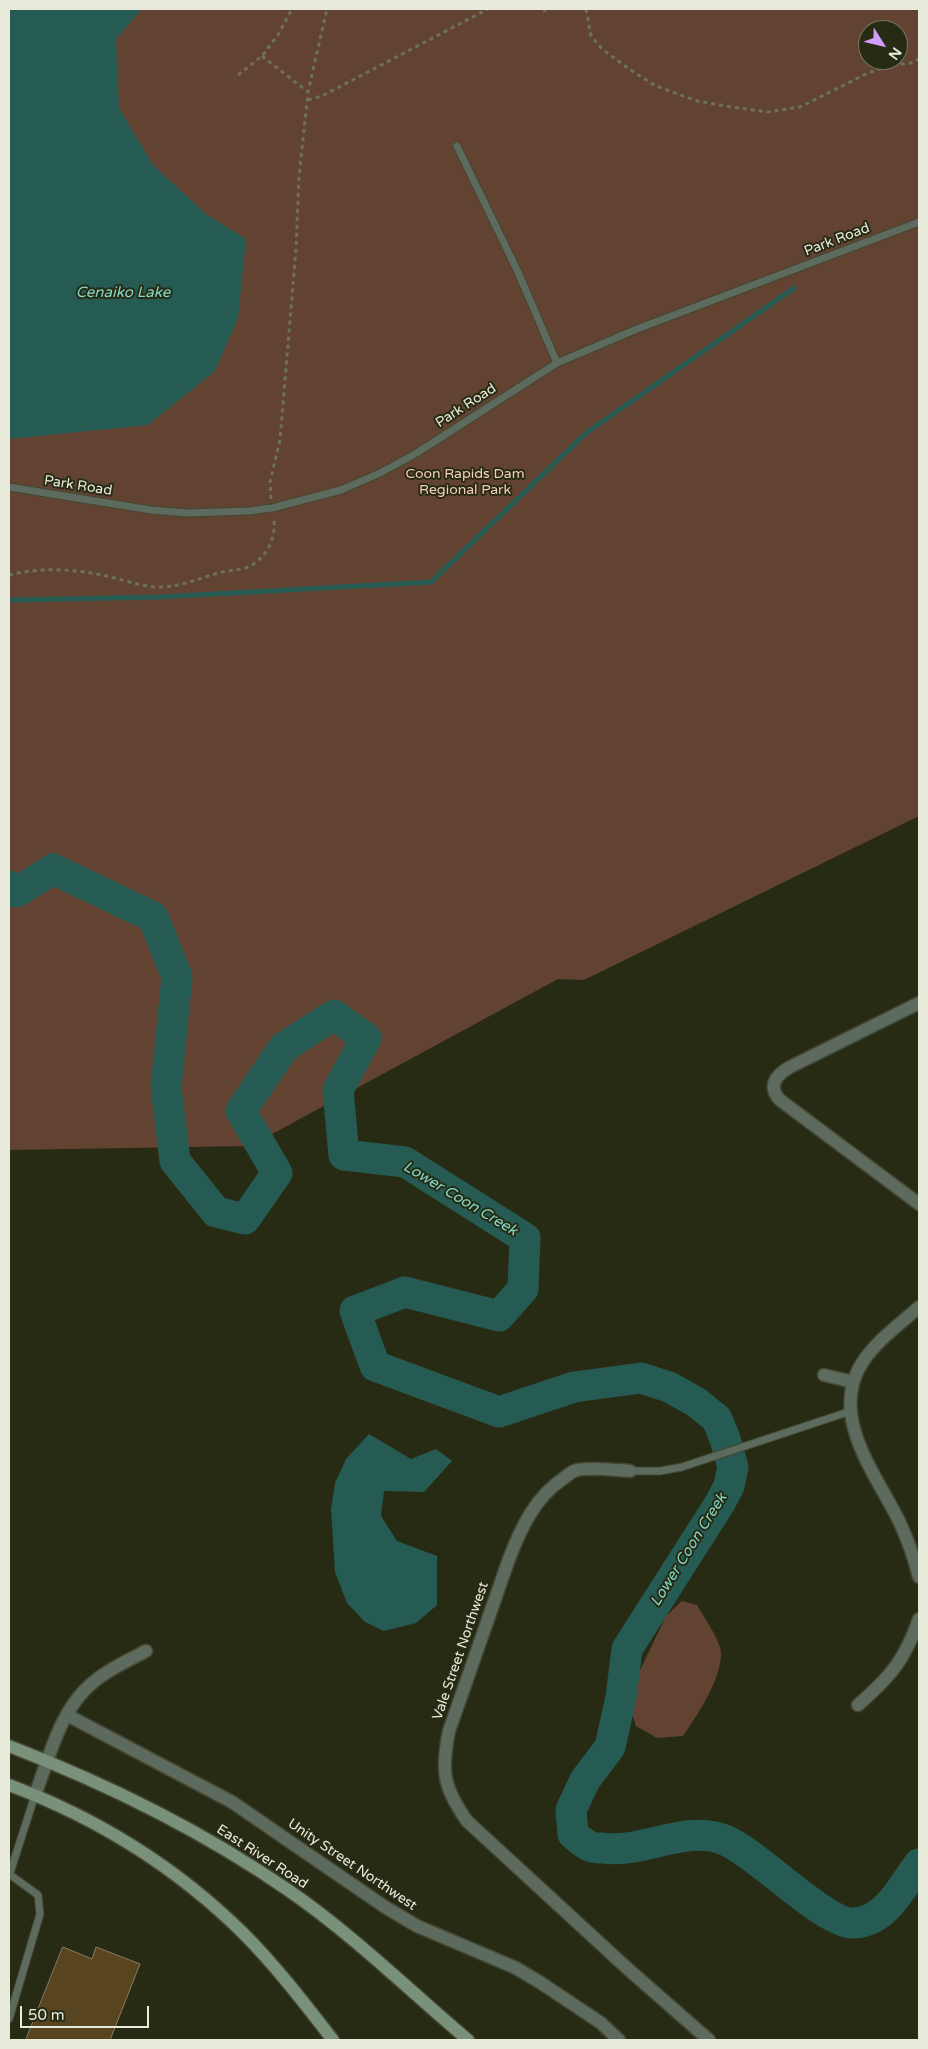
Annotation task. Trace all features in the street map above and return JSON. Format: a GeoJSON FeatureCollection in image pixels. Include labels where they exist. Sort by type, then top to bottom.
{"type":"FeatureCollection","features":[{"type":"Feature","properties":{"kind":"main road","name":"East River Road"},"geometry":{"type":"LineString","coordinates":[[9,1746],[48,1761],[170,1818],[266,1876],[328,1920],[468,2040]]}},
{"type":"Feature","properties":{"kind":"main road"},"geometry":{"type":"LineString","coordinates":[[9,1785],[35,1794],[82,1816],[136,1847],[171,1870],[208,1900],[275,1967],[334,2040]]}},
{"type":"Feature","properties":{"kind":"street"},"geometry":{"type":"LineString","coordinates":[[919,1003],[811,1055],[782,1072],[773,1084],[780,1100],[919,1204]]}},
{"type":"Feature","properties":{"kind":"street"},"geometry":{"type":"LineString","coordinates":[[919,1307],[877,1345],[862,1363],[853,1382],[851,1411],[858,1445],[899,1522],[912,1551],[919,1577]]}},
{"type":"Feature","properties":{"kind":"street"},"geometry":{"type":"LineString","coordinates":[[824,1376],[853,1382]]}},
{"type":"Feature","properties":{"kind":"street","name":"Vale Street Northwest"},"geometry":{"type":"LineString","coordinates":[[630,1471],[574,1470],[551,1487],[532,1510],[519,1533],[509,1559],[449,1731],[444,1755],[445,1781],[453,1801],[467,1821],[706,2040]]}},
{"type":"Feature","properties":{"kind":"street"},"geometry":{"type":"LineString","coordinates":[[858,1705],[886,1681],[900,1663],[912,1641],[919,1619]]}},
{"type":"Feature","properties":{"kind":"street"},"geometry":{"type":"LineString","coordinates":[[35,1794],[67,1715],[74,1703],[95,1680],[146,1651]]}},
{"type":"Feature","properties":{"kind":"street","name":"Unity Street Northwest"},"geometry":{"type":"LineString","coordinates":[[67,1715],[232,1802],[385,1907],[417,1926],[516,1968],[600,2023],[619,2040]]}},
{"type":"Feature","properties":{"kind":"lane"},"geometry":{"type":"LineString","coordinates":[[457,146],[518,272],[557,363]]}},
{"type":"Feature","properties":{"kind":"lane","name":"Park Road"},"geometry":{"type":"LineString","coordinates":[[9,487],[178,512],[249,511],[272,508],[341,490],[380,473],[415,454],[557,363],[637,329],[919,222]]}},
{"type":"Feature","properties":{"kind":"lane","name":"Vale Street Northwest"},"geometry":{"type":"LineString","coordinates":[[630,1471],[660,1471],[682,1467],[851,1411]]}},
{"type":"Feature","properties":{"kind":"lane"},"geometry":{"type":"LineString","coordinates":[[9,2020],[40,1914],[38,1895],[9,1875],[35,1794]]}},
{"type":"Feature","properties":{"kind":"path"},"geometry":{"type":"LineString","coordinates":[[238,75],[262,56],[278,35],[292,9]]}},
{"type":"Feature","properties":{"kind":"path"},"geometry":{"type":"LineString","coordinates":[[9,575],[61,569],[154,587],[173,586],[216,573],[247,567],[260,559],[267,551],[272,539],[274,524],[270,482],[280,440],[296,249],[299,177],[308,92],[327,9]]}},
{"type":"Feature","properties":{"kind":"path"},"geometry":{"type":"LineString","coordinates":[[308,100],[322,96],[488,9]]}},
{"type":"Feature","properties":{"kind":"path"},"geometry":{"type":"LineString","coordinates":[[586,9],[591,36],[602,49],[629,69],[656,86],[696,100],[732,107],[768,112],[800,107],[868,73],[891,65],[911,63],[919,59]]}},
{"type":"Feature","properties":{"kind":"path"},"geometry":{"type":"LineString","coordinates":[[262,56],[308,92]]}},
{"type":"Feature","properties":{"kind":"green space","name":"Coon Rapids Dam Regional Park"},"geometry":{"type":"Polygon","coordinates":[[[9,9],[919,9],[919,816],[584,980],[558,979],[250,1146],[9,1150],[9,9]]]}},
{"type":"Feature","properties":{"kind":"green space"},"geometry":{"type":"Polygon","coordinates":[[[682,1601],[697,1605],[718,1642],[721,1653],[720,1663],[708,1696],[683,1736],[657,1738],[636,1726],[630,1707],[634,1683],[666,1616],[682,1601]]]}},
{"type":"Feature","properties":{"kind":"water","name":"Cenaiko Lake"},"geometry":{"type":"Polygon","coordinates":[[[9,9],[142,9],[116,39],[119,108],[153,165],[207,215],[246,239],[238,318],[215,371],[148,425],[9,439],[9,9]]]}},
{"type":"Feature","properties":{"kind":"water"},"geometry":{"type":"Polygon","coordinates":[[[369,1434],[411,1459],[436,1449],[452,1461],[424,1492],[384,1491],[381,1516],[397,1541],[437,1556],[437,1605],[416,1623],[384,1631],[365,1622],[347,1603],[335,1572],[331,1509],[335,1483],[346,1459],[369,1434]]]}},
{"type":"Feature","properties":{"kind":"building"},"geometry":{"type":"Polygon","coordinates":[[[63,1947],[92,1959],[96,1947],[140,1964],[110,2040],[26,2040],[63,1947]]]}},
{"type":"Feature","properties":{"kind":"waterway"},"geometry":{"type":"LineString","coordinates":[[9,600],[160,597],[431,582],[586,433],[794,288]]}},
{"type":"Feature","properties":{"kind":"waterway","name":"Lower Coon Creek"},"geometry":{"type":"LineString","coordinates":[[9,886],[17,892],[53,869],[153,917],[177,977],[166,1087],[175,1161],[216,1212],[245,1219],[277,1173],[241,1111],[284,1047],[334,1015],[366,1038],[338,1090],[344,1155],[405,1162],[525,1238],[523,1289],[499,1316],[405,1292],[355,1311],[375,1366],[499,1412],[574,1387],[641,1378],[669,1387],[696,1402],[717,1419],[733,1467],[729,1486],[627,1649],[621,1697],[610,1747],[585,1780],[571,1810],[573,1834],[592,1847],[618,1849],[681,1837],[696,1835],[712,1836],[727,1841],[740,1849],[827,1913],[842,1921],[854,1923],[866,1921],[884,1910],[919,1864]]}}]}
